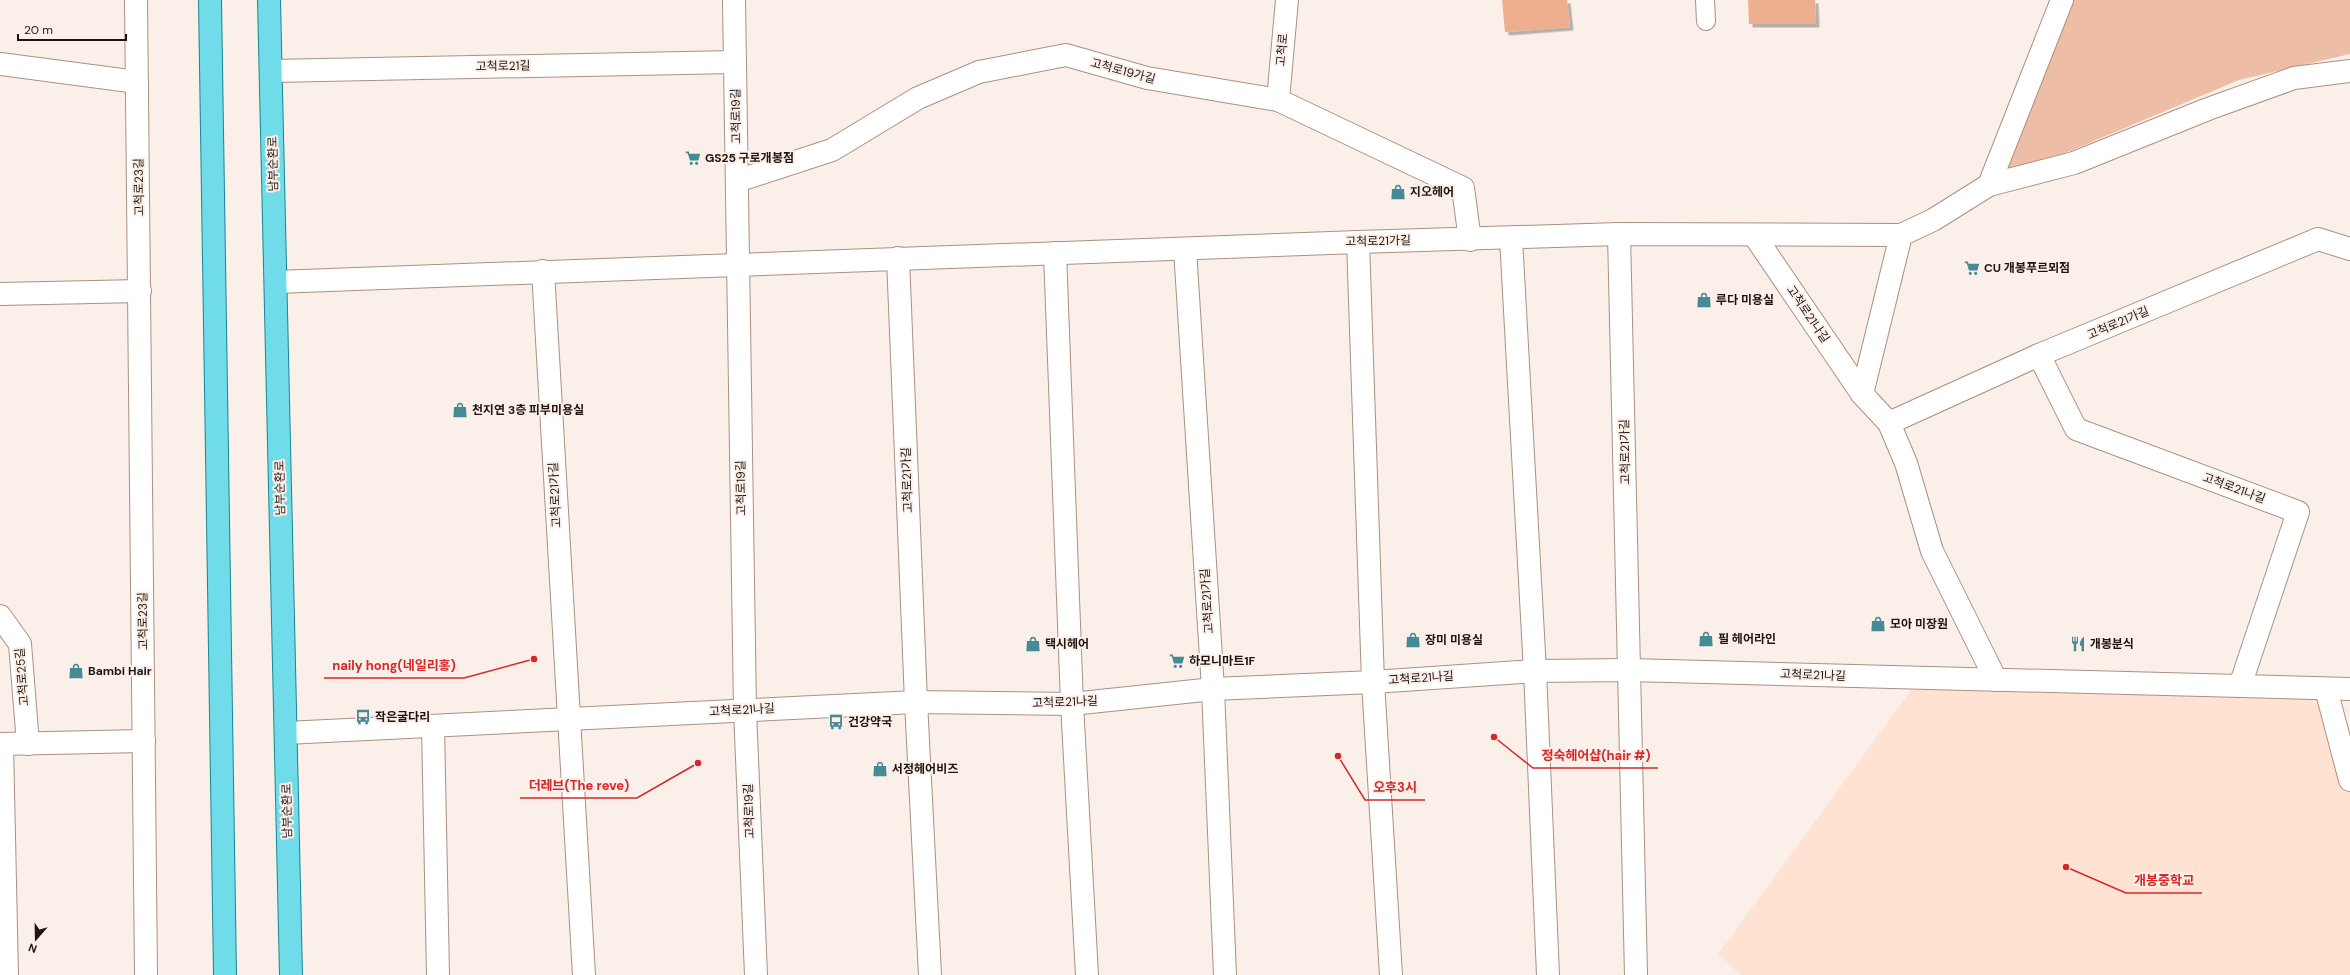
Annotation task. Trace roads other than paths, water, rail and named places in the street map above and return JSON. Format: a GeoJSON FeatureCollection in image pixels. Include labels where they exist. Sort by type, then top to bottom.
{"type":"FeatureCollection","features":[{"type":"Feature","properties":{"kind":"main road"},"geometry":{"type":"LineString","coordinates":[[210,0],[225,975]]}},
{"type":"Feature","properties":{"kind":"main road","name":"남부순환로"},"geometry":{"type":"LineString","coordinates":[[269,0],[291,975]]}},
{"type":"Feature","properties":{"kind":"street","name":"고척로23길"},"geometry":{"type":"LineString","coordinates":[[136,0],[146,975]]}},
{"type":"Feature","properties":{"kind":"street","name":"고척로19길"},"geometry":{"type":"LineString","coordinates":[[734,0],[744,710],[756,975]]}},
{"type":"Feature","properties":{"kind":"street","name":"고척로"},"geometry":{"type":"LineString","coordinates":[[1278,100],[1287,0]]}},
{"type":"Feature","properties":{"kind":"street"},"geometry":{"type":"LineString","coordinates":[[1989,185],[2062,0]]}},
{"type":"Feature","properties":{"kind":"street","name":"고척로19가길"},"geometry":{"type":"LineString","coordinates":[[737,181],[832,150],[918,98],[979,72],[1066,55],[1147,78],[1278,100],[1464,188],[1470,240]]}},
{"type":"Feature","properties":{"kind":"street","name":"고척로21길"},"geometry":{"type":"LineString","coordinates":[[271,71],[735,62]]}},
{"type":"Feature","properties":{"kind":"street"},"geometry":{"type":"LineString","coordinates":[[0,64],[137,82]]}},
{"type":"Feature","properties":{"kind":"street","name":"고척로21가길"},"geometry":{"type":"LineString","coordinates":[[276,282],[898,258],[1619,234],[1901,235],[1932,220],[1989,185],[2074,163],[2208,109],[2294,78],[2350,71]]}},
{"type":"Feature","properties":{"kind":"street","name":"고척로21가길"},"geometry":{"type":"LineString","coordinates":[[1619,234],[1630,670]]}},
{"type":"Feature","properties":{"kind":"street","name":"고척로21나길"},"geometry":{"type":"LineString","coordinates":[[1754,235],[1862,394],[1889,423],[1906,463],[1932,551],[1996,680]]}},
{"type":"Feature","properties":{"kind":"street"},"geometry":{"type":"LineString","coordinates":[[1862,394],[1901,235]]}},
{"type":"Feature","properties":{"kind":"street"},"geometry":{"type":"LineString","coordinates":[[1511,238],[1535,671],[1548,975]]}},
{"type":"Feature","properties":{"kind":"street","name":"고척로21가길"},"geometry":{"type":"LineString","coordinates":[[1889,423],[2040,355],[2318,239],[2350,249]]}},
{"type":"Feature","properties":{"kind":"street"},"geometry":{"type":"LineString","coordinates":[[1358,242],[1373,682],[1391,975]]}},
{"type":"Feature","properties":{"kind":"street","name":"고척로21가길"},"geometry":{"type":"LineString","coordinates":[[1185,249],[1213,689]]}},
{"type":"Feature","properties":{"kind":"street"},"geometry":{"type":"LineString","coordinates":[[1055,253],[1072,704],[1087,975]]}},
{"type":"Feature","properties":{"kind":"street","name":"고척로21가길"},"geometry":{"type":"LineString","coordinates":[[898,258],[916,702]]}},
{"type":"Feature","properties":{"kind":"street","name":"고척로21가길"},"geometry":{"type":"LineString","coordinates":[[542,271],[568,719]]}},
{"type":"Feature","properties":{"kind":"street"},"geometry":{"type":"LineString","coordinates":[[0,294],[140,291]]}},
{"type":"Feature","properties":{"kind":"street","name":"고척로21나길"},"geometry":{"type":"LineString","coordinates":[[2040,355],[2076,429],[2298,512],[2240,686]]}},
{"type":"Feature","properties":{"kind":"street","name":"고척로25길"},"geometry":{"type":"LineString","coordinates":[[0,616],[20,644],[28,744]]}},
{"type":"Feature","properties":{"kind":"street"},"geometry":{"type":"LineString","coordinates":[[1630,670],[1636,975]]}},
{"type":"Feature","properties":{"kind":"street","name":"고척로21나길"},"geometry":{"type":"LineString","coordinates":[[286,733],[916,702],[1072,704],[1213,689],[1373,682],[1535,671],[1630,670],[2350,689]]}},
{"type":"Feature","properties":{"kind":"street"},"geometry":{"type":"LineString","coordinates":[[1213,689],[1225,975]]}},
{"type":"Feature","properties":{"kind":"street"},"geometry":{"type":"LineString","coordinates":[[2326,689],[2350,780]]}},
{"type":"Feature","properties":{"kind":"street"},"geometry":{"type":"LineString","coordinates":[[916,702],[930,975]]}},
{"type":"Feature","properties":{"kind":"street"},"geometry":{"type":"LineString","coordinates":[[568,719],[584,975]]}},
{"type":"Feature","properties":{"kind":"street"},"geometry":{"type":"LineString","coordinates":[[434,726],[438,975]]}},
{"type":"Feature","properties":{"kind":"street"},"geometry":{"type":"LineString","coordinates":[[7,975],[1,744],[144,741]]}},
{"type":"Feature","properties":{"kind":"lane"},"geometry":{"type":"LineString","coordinates":[[1705,0],[1706,21]]}},
{"type":"Feature","properties":{"kind":"place","name":"GS25 구로개봉점"},"geometry":{"type":"Point","coordinates":[693,158]}},
{"type":"Feature","properties":{"kind":"place","name":"지오헤어"},"geometry":{"type":"Point","coordinates":[1398,192]}},
{"type":"Feature","properties":{"kind":"place","name":"CU 개봉푸르뫼점"},"geometry":{"type":"Point","coordinates":[1972,268]}},
{"type":"Feature","properties":{"kind":"place","name":"루다 미용실"},"geometry":{"type":"Point","coordinates":[1704,300]}},
{"type":"Feature","properties":{"kind":"place","name":"천지연 3층 피부미용실"},"geometry":{"type":"Point","coordinates":[460,410]}},
{"type":"Feature","properties":{"kind":"place","name":"모아 미장원"},"geometry":{"type":"Point","coordinates":[1878,624]}},
{"type":"Feature","properties":{"kind":"place","name":"필 헤어라인"},"geometry":{"type":"Point","coordinates":[1706,639]}},
{"type":"Feature","properties":{"kind":"place","name":"장미 미용실"},"geometry":{"type":"Point","coordinates":[1413,640]}},
{"type":"Feature","properties":{"kind":"place","name":"택시헤어"},"geometry":{"type":"Point","coordinates":[1033,644]}},
{"type":"Feature","properties":{"kind":"place","name":"개봉분식"},"geometry":{"type":"Point","coordinates":[2078,644]}},
{"type":"Feature","properties":{"kind":"place","name":"naily hong(네일리홍)"},"geometry":{"type":"Point","coordinates":[534,659]}},
{"type":"Feature","properties":{"kind":"place","name":"하모니마트1F"},"geometry":{"type":"Point","coordinates":[1177,661]}},
{"type":"Feature","properties":{"kind":"place","name":"Bambi Hair"},"geometry":{"type":"Point","coordinates":[76,671]}},
{"type":"Feature","properties":{"kind":"place","name":"작은굴다리"},"geometry":{"type":"Point","coordinates":[363,717]}},
{"type":"Feature","properties":{"kind":"place","name":"건강약국"},"geometry":{"type":"Point","coordinates":[836,722]}},
{"type":"Feature","properties":{"kind":"place","name":"정숙헤어샵(hair #)"},"geometry":{"type":"Point","coordinates":[1494,737]}},
{"type":"Feature","properties":{"kind":"place","name":"오후3시"},"geometry":{"type":"Point","coordinates":[1338,756]}},
{"type":"Feature","properties":{"kind":"place","name":"더레브(The reve)"},"geometry":{"type":"Point","coordinates":[698,763]}},
{"type":"Feature","properties":{"kind":"place","name":"서정헤어비즈"},"geometry":{"type":"Point","coordinates":[880,769]}},
{"type":"Feature","properties":{"kind":"place","name":"개봉중학교"},"geometry":{"type":"Point","coordinates":[2066,867]}}]}
